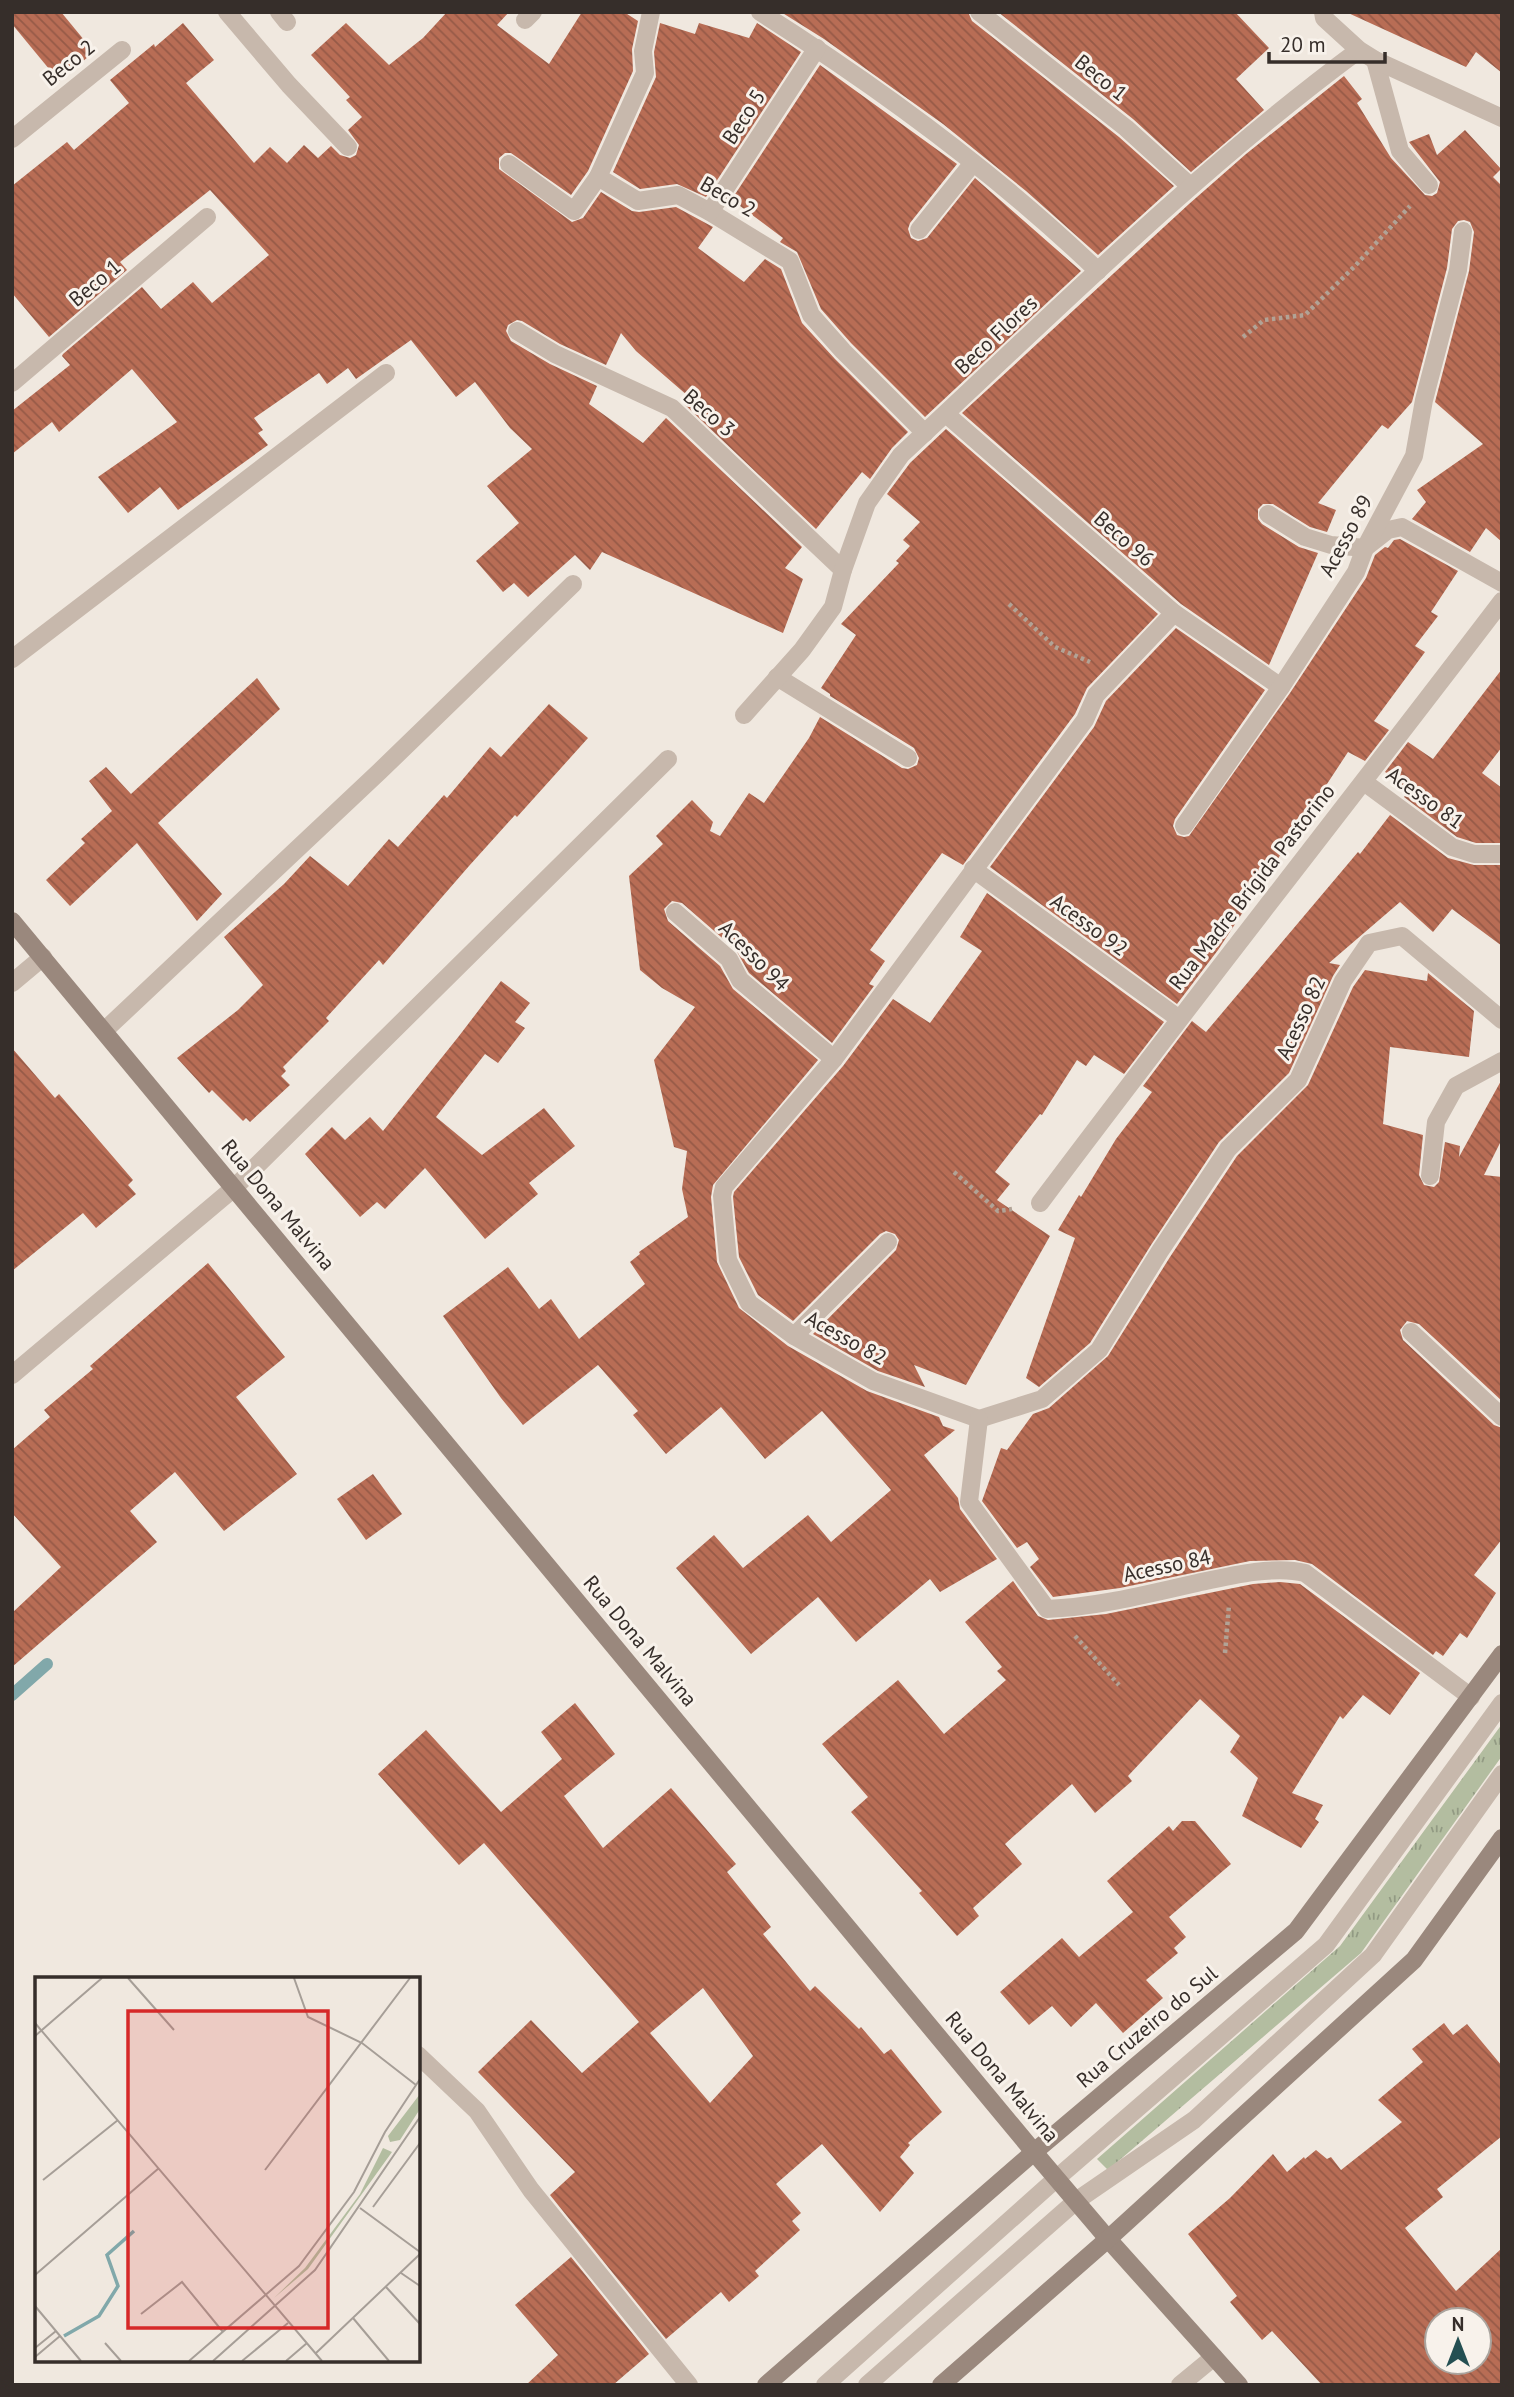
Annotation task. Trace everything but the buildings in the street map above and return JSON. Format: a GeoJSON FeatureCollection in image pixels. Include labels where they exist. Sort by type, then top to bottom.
{"type":"FeatureCollection","features":[{"type":"Feature","properties":{"kind":"street"},"geometry":{"type":"LineString","coordinates":[[227,12],[289,85],[348,147]]}},
{"type":"Feature","properties":{"kind":"street"},"geometry":{"type":"LineString","coordinates":[[509,164],[574,211],[598,177],[645,73],[643,51],[651,12]]}},
{"type":"Feature","properties":{"kind":"street"},"geometry":{"type":"LineString","coordinates":[[760,12],[845,66],[973,163],[1052,226],[1098,271]]}},
{"type":"Feature","properties":{"kind":"street","name":"Beco 1"},"geometry":{"type":"LineString","coordinates":[[979,12],[1126,128],[1189,185]]}},
{"type":"Feature","properties":{"kind":"street"},"geometry":{"type":"LineString","coordinates":[[1326,14],[1359,50],[1502,118]]}},
{"type":"Feature","properties":{"kind":"street","name":"Beco 5"},"geometry":{"type":"LineString","coordinates":[[710,212],[817,48]]}},
{"type":"Feature","properties":{"kind":"street","name":"Beco 2"},"geometry":{"type":"LineString","coordinates":[[12,139],[122,50]]}},
{"type":"Feature","properties":{"kind":"street","name":"Beco Flores"},"geometry":{"type":"LineString","coordinates":[[744,715],[802,650],[832,607],[867,503],[901,455],[1189,185],[1302,92],[1359,50]]}},
{"type":"Feature","properties":{"kind":"street"},"geometry":{"type":"LineString","coordinates":[[1376,60],[1399,151],[1429,185]]}},
{"type":"Feature","properties":{"kind":"street"},"geometry":{"type":"LineString","coordinates":[[919,230],[973,163]]}},
{"type":"Feature","properties":{"kind":"street","name":"Beco 2"},"geometry":{"type":"LineString","coordinates":[[598,177],[638,201],[678,195],[790,261],[811,315],[925,433]]}},
{"type":"Feature","properties":{"kind":"street","name":"Beco 1"},"geometry":{"type":"LineString","coordinates":[[12,383],[207,217]]}},
{"type":"Feature","properties":{"kind":"street","name":"Acesso 89"},"geometry":{"type":"LineString","coordinates":[[1184,826],[1281,687],[1356,572],[1365,548],[1414,456],[1424,400],[1458,270],[1463,231]]}},
{"type":"Feature","properties":{"kind":"street","name":"Beco 3"},"geometry":{"type":"LineString","coordinates":[[517,331],[555,354],[672,408],[843,570]]}},
{"type":"Feature","properties":{"kind":"street"},"geometry":{"type":"LineString","coordinates":[[12,659],[386,373]]}},
{"type":"Feature","properties":{"kind":"street","name":"Beco 96"},"geometry":{"type":"LineString","coordinates":[[946,414],[1174,614],[1281,687]]}},
{"type":"Feature","properties":{"kind":"street"},"geometry":{"type":"LineString","coordinates":[[1268,514],[1305,537],[1331,545],[1365,548],[1388,530],[1402,527],[1502,583]]}},
{"type":"Feature","properties":{"kind":"street"},"geometry":{"type":"LineString","coordinates":[[104,1031],[380,771],[573,584]]}},
{"type":"Feature","properties":{"kind":"street","name":"Rua Madre Brígida Pastorino"},"geometry":{"type":"LineString","coordinates":[[1040,1203],[1178,1018],[1502,601]]}},
{"type":"Feature","properties":{"kind":"street","name":"Acesso 82"},"geometry":{"type":"LineString","coordinates":[[1174,614],[1096,695],[1085,720],[834,1059],[728,1180],[722,1196],[728,1259],[749,1303],[794,1336],[873,1381],[979,1419],[1042,1399],[1099,1350],[1160,1251],[1228,1149],[1298,1080],[1343,981],[1369,943],[1402,936],[1502,1020]]}},
{"type":"Feature","properties":{"kind":"street"},"geometry":{"type":"LineString","coordinates":[[777,677],[908,758]]}},
{"type":"Feature","properties":{"kind":"street"},"geometry":{"type":"LineString","coordinates":[[12,1375],[234,1188],[668,759]]}},
{"type":"Feature","properties":{"kind":"street","name":"Acesso 81"},"geometry":{"type":"LineString","coordinates":[[1364,782],[1452,847],[1474,854],[1502,854]]}},
{"type":"Feature","properties":{"kind":"street","name":"Acesso 92"},"geometry":{"type":"LineString","coordinates":[[973,869],[1178,1018]]}},
{"type":"Feature","properties":{"kind":"street","name":"Acesso 94"},"geometry":{"type":"LineString","coordinates":[[675,912],[729,959],[740,980],[834,1059]]}},
{"type":"Feature","properties":{"kind":"street","name":"Rua Dona Malvina"},"geometry":{"type":"LineString","coordinates":[[12,921],[1034,2152],[1239,2385]]}},
{"type":"Feature","properties":{"kind":"street"},"geometry":{"type":"LineString","coordinates":[[12,984],[43,957]]}},
{"type":"Feature","properties":{"kind":"street"},"geometry":{"type":"LineString","coordinates":[[1430,1177],[1437,1122],[1456,1086],[1502,1061]]}},
{"type":"Feature","properties":{"kind":"street"},"geometry":{"type":"LineString","coordinates":[[794,1336],[888,1241]]}},
{"type":"Feature","properties":{"kind":"street"},"geometry":{"type":"LineString","coordinates":[[1411,1332],[1502,1417]]}},
{"type":"Feature","properties":{"kind":"street"},"geometry":{"type":"LineString","coordinates":[[979,1419],[969,1502],[1047,1609]]}},
{"type":"Feature","properties":{"kind":"street","name":"Acesso 84"},"geometry":{"type":"LineString","coordinates":[[1047,1609],[1082,1607],[1232,1576],[1291,1569],[1305,1573],[1471,1697]]}},
{"type":"Feature","properties":{"kind":"street","name":"Rua Cruzeiro do Sul"},"geometry":{"type":"LineString","coordinates":[[766,2385],[1034,2152],[1296,1931],[1502,1654]]}},
{"type":"Feature","properties":{"kind":"street"},"geometry":{"type":"LineString","coordinates":[[825,2385],[1057,2178],[1326,1945],[1502,1703]]}},
{"type":"Feature","properties":{"kind":"street"},"geometry":{"type":"LineString","coordinates":[[867,2385],[1076,2201],[1195,2120],[1373,1955],[1502,1774]]}},
{"type":"Feature","properties":{"kind":"street"},"geometry":{"type":"LineString","coordinates":[[941,2385],[1108,2239],[1413,1960],[1502,1838]]}},
{"type":"Feature","properties":{"kind":"street"},"geometry":{"type":"LineString","coordinates":[[420,2057],[477,2111],[531,2190],[689,2385]]}},
{"type":"Feature","properties":{"kind":"street"},"geometry":{"type":"LineString","coordinates":[[1180,2385],[1213,2357]]}},
{"type":"Feature","properties":{"kind":"path"},"geometry":{"type":"LineString","coordinates":[[1243,337],[1264,320],[1305,315],[1355,266],[1429,185]]}},
{"type":"Feature","properties":{"kind":"path"},"geometry":{"type":"LineString","coordinates":[[1009,604],[1055,647],[1078,655],[1114,676]]}},
{"type":"Feature","properties":{"kind":"path"},"geometry":{"type":"LineString","coordinates":[[954,1172],[998,1211],[1040,1203]]}},
{"type":"Feature","properties":{"kind":"path"},"geometry":{"type":"LineString","coordinates":[[1225,1653],[1232,1576]]}},
{"type":"Feature","properties":{"kind":"path"},"geometry":{"type":"LineString","coordinates":[[1047,1609],[1061,1620],[1119,1685]]}},
{"type":"Feature","properties":{"kind":"green space"},"geometry":{"type":"Polygon","coordinates":[[[1502,1724],[1502,1756],[1361,1953],[1108,2170],[1097,2159],[1340,1946],[1502,1724]]]}},
{"type":"Feature","properties":{"kind":"waterway"},"geometry":{"type":"LineString","coordinates":[[12,1695],[47,1664]]}}]}
